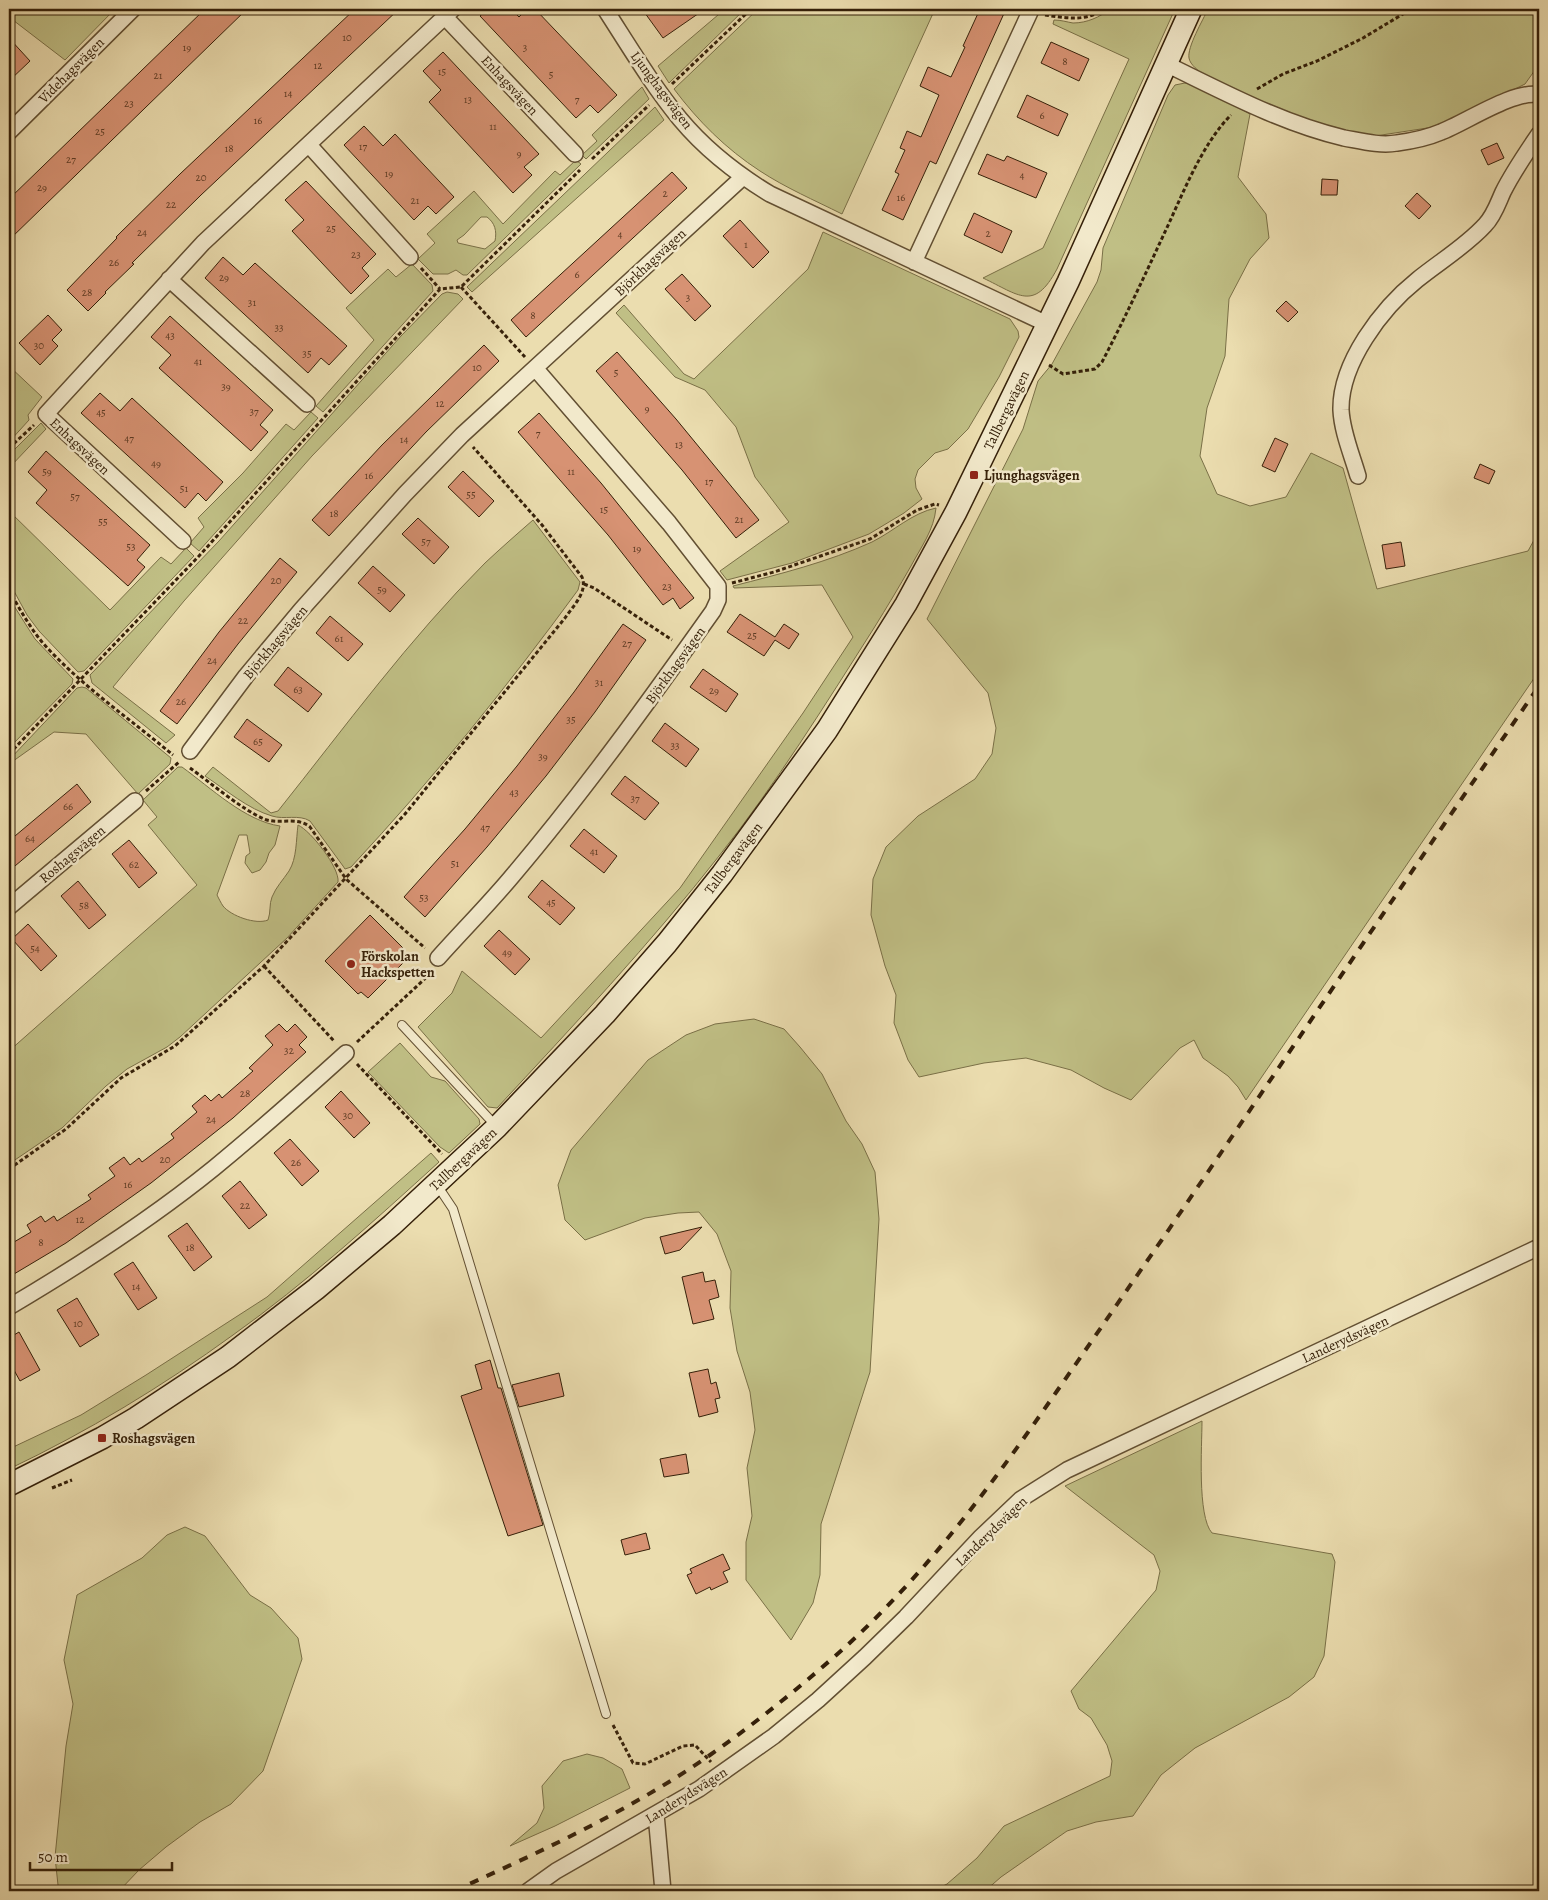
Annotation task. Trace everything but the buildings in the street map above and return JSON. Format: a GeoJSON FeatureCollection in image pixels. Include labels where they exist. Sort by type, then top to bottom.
{"type":"FeatureCollection","features":[{"type":"Feature","properties":{"kind":"street","name":"Videhagsvägen"},"geometry":{"type":"LineString","coordinates":[[9,132],[133,9]]}},
{"type":"Feature","properties":{"kind":"street","name":"Ljunghagsvägen"},"geometry":{"type":"LineString","coordinates":[[605,9],[661,94],[681,120],[743,177],[770,194],[1048,324]]}},
{"type":"Feature","properties":{"kind":"street","name":"Tallbergavägen"},"geometry":{"type":"LineString","coordinates":[[9,1486],[102,1438],[136,1418],[228,1357],[316,1289],[437,1184],[497,1127],[605,1014],[668,943],[722,874],[827,730],[906,604],[956,512],[1048,324],[1191,9]]}},
{"type":"Feature","properties":{"kind":"street"},"geometry":{"type":"LineString","coordinates":[[914,262],[1030,12]]}},
{"type":"Feature","properties":{"kind":"street","name":"Enhagsvägen"},"geometry":{"type":"LineString","coordinates":[[183,541],[46,414],[203,243],[449,13],[575,154]]}},
{"type":"Feature","properties":{"kind":"street"},"geometry":{"type":"LineString","coordinates":[[1166,64],[1284,120],[1318,132],[1372,143],[1394,144],[1419,139],[1442,132],[1500,104],[1522,96],[1539,95]]}},
{"type":"Feature","properties":{"kind":"street"},"geometry":{"type":"LineString","coordinates":[[1358,476],[1341,410],[1348,374],[1360,345],[1378,320],[1415,281],[1486,225],[1524,155],[1539,134]]}},
{"type":"Feature","properties":{"kind":"street"},"geometry":{"type":"LineString","coordinates":[[309,145],[410,257]]}},
{"type":"Feature","properties":{"kind":"street","name":"Björkhagsvägen"},"geometry":{"type":"LineString","coordinates":[[185,756],[246,676],[405,494],[462,435],[743,177]]}},
{"type":"Feature","properties":{"kind":"street"},"geometry":{"type":"LineString","coordinates":[[169,279],[307,404]]}},
{"type":"Feature","properties":{"kind":"street"},"geometry":{"type":"LineString","coordinates":[[536,368],[669,523],[718,586]]}},
{"type":"Feature","properties":{"kind":"street","name":"Björkhagsvägen"},"geometry":{"type":"LineString","coordinates":[[438,958],[513,875],[586,784],[713,611],[718,600],[718,586]]}},
{"type":"Feature","properties":{"kind":"street","name":"Roshagsvägen"},"geometry":{"type":"LineString","coordinates":[[9,907],[135,802]]}},
{"type":"Feature","properties":{"kind":"street"},"geometry":{"type":"LineString","coordinates":[[9,1307],[56,1279],[132,1229],[212,1170],[278,1115],[346,1053]]}},
{"type":"Feature","properties":{"kind":"street","name":"Landerydsvägen"},"geometry":{"type":"LineString","coordinates":[[528,1891],[556,1871],[720,1775],[774,1736],[818,1700],[906,1617],[981,1537],[1021,1499],[1043,1484],[1067,1470],[1539,1247]]}},
{"type":"Feature","properties":{"kind":"street"},"geometry":{"type":"LineString","coordinates":[[656,1814],[663,1891]]}},
{"type":"Feature","properties":{"kind":"lane"},"geometry":{"type":"LineString","coordinates":[[402,1025],[497,1127]]}},
{"type":"Feature","properties":{"kind":"lane"},"geometry":{"type":"LineString","coordinates":[[437,1184],[453,1209],[606,1714]]}},
{"type":"Feature","properties":{"kind":"path"},"geometry":{"type":"LineString","coordinates":[[9,754],[199,556],[440,288],[462,287],[585,165],[751,9]]}},
{"type":"Feature","properties":{"kind":"path"},"geometry":{"type":"LineString","coordinates":[[1030,12],[1078,18],[1093,16],[1104,9]]}},
{"type":"Feature","properties":{"kind":"path"},"geometry":{"type":"LineString","coordinates":[[1046,364],[1063,374],[1095,369],[1102,362],[1131,306],[1199,161],[1222,124],[1255,90],[1283,74],[1317,61],[1363,38],[1408,9]]}},
{"type":"Feature","properties":{"kind":"path"},"geometry":{"type":"LineString","coordinates":[[410,257],[440,288]]}},
{"type":"Feature","properties":{"kind":"path"},"geometry":{"type":"LineString","coordinates":[[462,287],[536,368]]}},
{"type":"Feature","properties":{"kind":"path"},"geometry":{"type":"LineString","coordinates":[[9,448],[46,414]]}},
{"type":"Feature","properties":{"kind":"path"},"geometry":{"type":"LineString","coordinates":[[9,1169],[66,1129],[121,1078],[175,1046],[264,966],[405,814],[565,618],[583,590],[582,577],[542,525],[462,435]]}},
{"type":"Feature","properties":{"kind":"path"},"geometry":{"type":"LineString","coordinates":[[718,586],[774,572],[870,539],[917,510],[935,504],[956,512]]}},
{"type":"Feature","properties":{"kind":"path"},"geometry":{"type":"LineString","coordinates":[[584,584],[594,588],[686,650]]}},
{"type":"Feature","properties":{"kind":"path"},"geometry":{"type":"LineString","coordinates":[[9,590],[42,642],[81,679],[185,756],[222,792],[263,818],[272,821],[299,821],[305,823],[310,827],[346,879],[438,958],[436,968],[346,1053]]}},
{"type":"Feature","properties":{"kind":"path"},"geometry":{"type":"LineString","coordinates":[[135,802],[185,756]]}},
{"type":"Feature","properties":{"kind":"path"},"geometry":{"type":"LineString","coordinates":[[264,966],[455,1167]]}},
{"type":"Feature","properties":{"kind":"path"},"geometry":{"type":"LineString","coordinates":[[606,1714],[633,1763],[645,1764],[683,1746],[696,1744],[708,1757],[720,1775]]}},
{"type":"Feature","properties":{"kind":"shaded area"},"geometry":{"type":"Polygon","coordinates":[[[9,9],[115,9],[65,60],[9,17],[9,9]]]}},
{"type":"Feature","properties":{"kind":"shaded area"},"geometry":{"type":"Polygon","coordinates":[[[725,9],[745,9],[669,83],[658,66],[725,9]]]}},
{"type":"Feature","properties":{"kind":"shaded area"},"geometry":{"type":"Polygon","coordinates":[[[758,9],[935,9],[842,214],[800,194],[760,171],[713,134],[674,89],[758,9]]]}},
{"type":"Feature","properties":{"kind":"shaded area"},"geometry":{"type":"Polygon","coordinates":[[[1110,9],[1175,9],[1057,269],[1041,291],[1025,296],[1016,294],[983,278],[1043,248],[1129,59],[1053,24],[1054,20],[1073,23],[1083,22],[1098,17],[1110,9]]]}},
{"type":"Feature","properties":{"kind":"shaded area"},"geometry":{"type":"Polygon","coordinates":[[[1208,9],[1539,9],[1539,70],[1535,70],[1525,84],[1463,115],[1434,127],[1375,136],[1315,125],[1289,117],[1205,76],[1193,65],[1189,58],[1190,47],[1208,9]]]}},
{"type":"Feature","properties":{"kind":"shaded area"},"geometry":{"type":"Polygon","coordinates":[[[1194,84],[1250,114],[1238,177],[1266,214],[1269,238],[1250,259],[1229,299],[1225,356],[1207,408],[1200,456],[1217,494],[1250,506],[1286,497],[1311,453],[1343,468],[1377,589],[1528,551],[1539,531],[1539,671],[1246,1100],[1228,1076],[1203,1058],[1194,1040],[1180,1048],[1131,1100],[1071,1070],[1026,1058],[984,1063],[919,1077],[908,1060],[894,1023],[896,995],[885,966],[871,915],[873,879],[886,847],[918,816],[975,779],[992,754],[996,728],[988,693],[927,619],[1023,429],[1038,381],[1052,364],[1097,282],[1101,270],[1103,248],[1168,95],[1175,85],[1194,84]]]}},
{"type":"Feature","properties":{"kind":"shaded area"},"geometry":{"type":"Polygon","coordinates":[[[642,87],[649,99],[586,159],[582,155],[597,141],[592,135],[642,87]]]}},
{"type":"Feature","properties":{"kind":"shaded area"},"geometry":{"type":"Polygon","coordinates":[[[655,107],[664,120],[472,292],[467,287],[655,107]]]}},
{"type":"Feature","properties":{"kind":"shaded area"},"geometry":{"type":"Polygon","coordinates":[[[576,160],[581,164],[467,275],[463,275],[456,270],[448,274],[433,274],[418,259],[435,243],[427,234],[474,191],[503,224],[555,171],[560,175],[576,160]],[[481,217],[457,240],[458,243],[485,249],[495,241],[495,228],[487,217],[481,217]]]}},
{"type":"Feature","properties":{"kind":"shaded area"},"geometry":{"type":"Polygon","coordinates":[[[823,232],[1010,319],[1018,331],[1019,337],[999,377],[968,429],[948,449],[935,453],[918,470],[915,479],[916,488],[922,499],[904,513],[869,534],[792,563],[727,580],[720,571],[789,522],[755,477],[736,427],[705,390],[675,377],[616,313],[624,305],[684,374],[694,379],[808,269],[823,232]]]}},
{"type":"Feature","properties":{"kind":"shaded area"},"geometry":{"type":"Polygon","coordinates":[[[412,264],[432,285],[433,291],[323,412],[316,406],[374,340],[346,308],[388,269],[396,277],[412,264]]]}},
{"type":"Feature","properties":{"kind":"shaded area"},"geometry":{"type":"Polygon","coordinates":[[[447,292],[458,294],[463,299],[312,456],[184,601],[113,687],[175,735],[166,743],[92,683],[90,675],[219,541],[401,336],[442,294],[447,292]]]}},
{"type":"Feature","properties":{"kind":"shaded area"},"geometry":{"type":"Polygon","coordinates":[[[9,366],[42,397],[28,415],[29,420],[9,442],[9,366]]]}},
{"type":"Feature","properties":{"kind":"shaded area"},"geometry":{"type":"Polygon","coordinates":[[[311,412],[318,418],[199,551],[190,543],[204,527],[198,518],[243,473],[286,424],[294,430],[311,412]]]}},
{"type":"Feature","properties":{"kind":"shaded area"},"geometry":{"type":"Polygon","coordinates":[[[41,423],[46,429],[9,468],[9,455],[41,423]]]}},
{"type":"Feature","properties":{"kind":"shaded area"},"geometry":{"type":"Polygon","coordinates":[[[936,508],[933,524],[926,538],[884,612],[799,744],[740,829],[666,921],[582,1015],[497,1108],[488,1107],[418,1027],[452,993],[462,971],[541,1038],[680,888],[803,713],[853,637],[822,585],[734,588],[733,586],[838,556],[872,542],[919,514],[936,508]]]}},
{"type":"Feature","properties":{"kind":"shaded area"},"geometry":{"type":"Polygon","coordinates":[[[9,511],[110,610],[161,557],[171,564],[186,548],[194,556],[84,671],[78,672],[39,631],[27,615],[9,582],[9,511]]]}},
{"type":"Feature","properties":{"kind":"shaded area"},"geometry":{"type":"Polygon","coordinates":[[[533,520],[580,582],[578,590],[469,732],[351,867],[345,869],[310,821],[301,818],[277,817],[263,813],[237,799],[205,776],[213,767],[271,813],[278,811],[378,684],[430,622],[485,563],[533,520]]]}},
{"type":"Feature","properties":{"kind":"shaded area"},"geometry":{"type":"Polygon","coordinates":[[[9,598],[35,639],[73,679],[72,684],[9,748],[9,598]]]}},
{"type":"Feature","properties":{"kind":"shaded area"},"geometry":{"type":"Polygon","coordinates":[[[77,688],[86,688],[171,758],[170,764],[138,794],[86,734],[54,732],[9,764],[9,760],[77,688]]]}},
{"type":"Feature","properties":{"kind":"shaded area"},"geometry":{"type":"Polygon","coordinates":[[[178,767],[182,767],[241,811],[267,823],[280,826],[275,845],[269,853],[266,862],[260,870],[252,873],[245,863],[246,856],[250,853],[247,835],[239,835],[217,895],[227,910],[251,920],[268,920],[272,897],[294,860],[298,825],[310,834],[324,850],[334,868],[338,882],[287,938],[180,1037],[167,1047],[127,1069],[106,1086],[62,1128],[9,1164],[9,1051],[197,885],[148,825],[157,817],[143,800],[178,767]]]}},
{"type":"Feature","properties":{"kind":"shaded area"},"geometry":{"type":"Polygon","coordinates":[[[754,1019],[784,1029],[822,1074],[846,1121],[862,1144],[875,1172],[879,1219],[870,1372],[821,1524],[820,1575],[813,1603],[791,1640],[746,1580],[746,1542],[752,1516],[747,1468],[755,1430],[750,1392],[737,1351],[730,1308],[731,1271],[717,1234],[699,1212],[645,1218],[585,1240],[565,1220],[558,1185],[571,1150],[648,1060],[686,1035],[715,1024],[754,1019]]]}},
{"type":"Feature","properties":{"kind":"shaded area"},"geometry":{"type":"Polygon","coordinates":[[[400,1043],[431,1077],[445,1081],[479,1119],[480,1124],[449,1153],[440,1147],[368,1072],[400,1043]]]}},
{"type":"Feature","properties":{"kind":"shaded area"},"geometry":{"type":"Polygon","coordinates":[[[431,1153],[439,1162],[339,1252],[260,1315],[206,1354],[124,1407],[67,1440],[9,1469],[9,1449],[81,1415],[267,1297],[431,1153]]]}},
{"type":"Feature","properties":{"kind":"shaded area"},"geometry":{"type":"Polygon","coordinates":[[[1202,1421],[1202,1497],[1207,1524],[1212,1533],[1332,1554],[1335,1562],[1324,1656],[1314,1677],[1289,1697],[1195,1748],[1161,1775],[1133,1816],[1096,1822],[1067,1831],[1001,1877],[985,1891],[933,1891],[947,1884],[977,1858],[1004,1826],[1110,1776],[1112,1761],[1107,1745],[1091,1718],[1079,1709],[1071,1691],[1156,1590],[1160,1571],[1154,1555],[1065,1486],[1202,1421]]]}},
{"type":"Feature","properties":{"kind":"shaded area"},"geometry":{"type":"Polygon","coordinates":[[[185,1527],[205,1536],[250,1595],[271,1608],[298,1638],[302,1659],[263,1771],[231,1804],[200,1822],[166,1847],[139,1870],[119,1891],[65,1891],[58,1885],[55,1857],[66,1746],[73,1704],[64,1660],[77,1595],[142,1558],[167,1535],[185,1527]]]}},
{"type":"Feature","properties":{"kind":"shaded area"},"geometry":{"type":"Polygon","coordinates":[[[587,1754],[603,1758],[622,1769],[630,1788],[555,1826],[510,1846],[537,1823],[544,1808],[542,1786],[563,1761],[587,1754]]]}},
{"type":"Feature","properties":{"kind":"railway"},"geometry":{"type":"LineString","coordinates":[[454,1891],[585,1829],[650,1794],[710,1755],[773,1708],[834,1657],[897,1596],[926,1564],[981,1497],[1057,1391],[1539,686]]}},
{"type":"Feature","properties":{"kind":"place","name":"Ljunghagsvägen"},"geometry":{"type":"Point","coordinates":[974,475]}},
{"type":"Feature","properties":{"kind":"place","name":"Förskolan Hackspetten"},"geometry":{"type":"Point","coordinates":[351,964]}},
{"type":"Feature","properties":{"kind":"place","name":"Roshagsvägen"},"geometry":{"type":"Point","coordinates":[102,1438]}}]}
